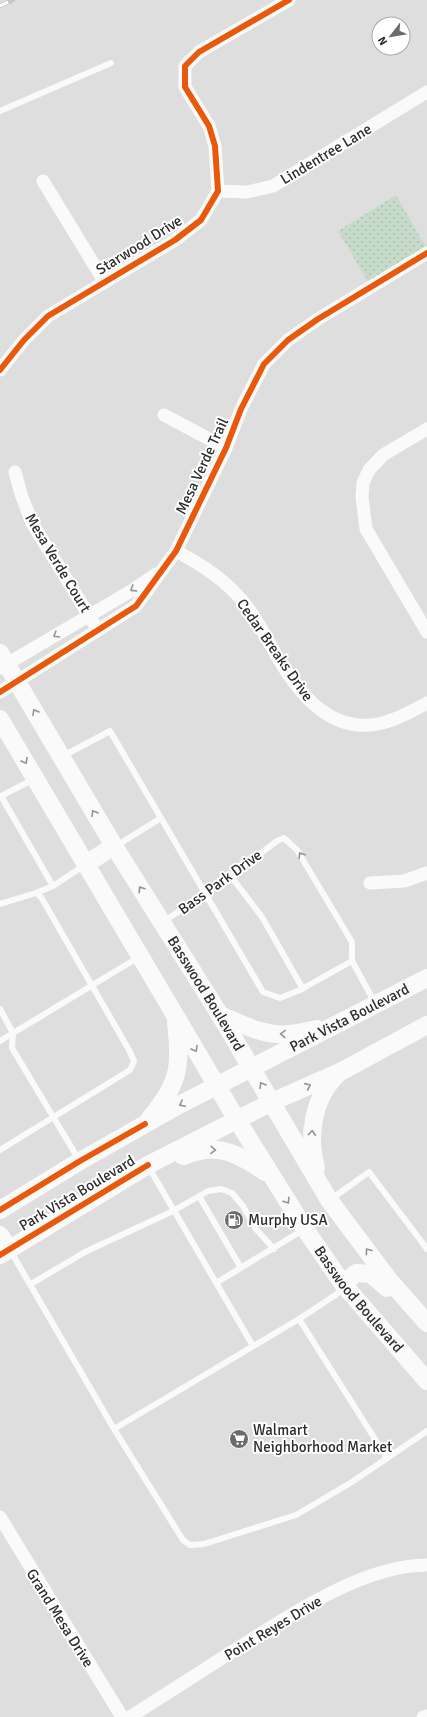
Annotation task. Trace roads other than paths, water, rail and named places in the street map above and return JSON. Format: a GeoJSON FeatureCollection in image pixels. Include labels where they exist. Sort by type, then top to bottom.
{"type":"FeatureCollection","features":[{"type":"Feature","properties":{"kind":"main road","name":"Basswood Boulevard"},"geometry":{"type":"LineString","coordinates":[[2,662],[17,681],[114,846],[252,1068],[329,1200],[390,1280],[425,1320]]}},
{"type":"Feature","properties":{"kind":"main road","name":"Basswood Boulevard"},"geometry":{"type":"LineString","coordinates":[[0,719],[270,1175],[305,1229],[344,1284],[427,1381]]}},
{"type":"Feature","properties":{"kind":"main road"},"geometry":{"type":"LineString","coordinates":[[86,864],[114,846]]}},
{"type":"Feature","properties":{"kind":"main road","name":"Park Vista Boulevard"},"geometry":{"type":"LineString","coordinates":[[0,1210],[80,1161],[145,1124],[427,978]]}},
{"type":"Feature","properties":{"kind":"main road"},"geometry":{"type":"LineString","coordinates":[[145,1124],[162,1105],[177,1071],[179,1055],[175,1015]]}},
{"type":"Feature","properties":{"kind":"main road"},"geometry":{"type":"LineString","coordinates":[[220,1015],[251,1029],[288,1035],[336,1026]]}},
{"type":"Feature","properties":{"kind":"main road","name":"Park Vista Boulevard"},"geometry":{"type":"LineString","coordinates":[[3,1246],[148,1165],[272,1102],[342,1071],[427,1025]]}},
{"type":"Feature","properties":{"kind":"main road"},"geometry":{"type":"LineString","coordinates":[[320,1184],[312,1155],[312,1130],[318,1105],[328,1083],[342,1071]]}},
{"type":"Feature","properties":{"kind":"main road"},"geometry":{"type":"LineString","coordinates":[[148,1165],[205,1150],[221,1151],[238,1155],[270,1175]]}},
{"type":"Feature","properties":{"kind":"main road"},"geometry":{"type":"LineString","coordinates":[[344,1284],[356,1273],[371,1274],[388,1289],[417,1324],[425,1320]]}},
{"type":"Feature","properties":{"kind":"street"},"geometry":{"type":"LineString","coordinates":[[218,191],[215,146],[209,126],[185,87],[185,66],[199,52],[289,0]]}},
{"type":"Feature","properties":{"kind":"street","name":"Lindentree Lane"},"geometry":{"type":"LineString","coordinates":[[218,191],[247,192],[273,186],[427,92]]}},
{"type":"Feature","properties":{"kind":"street"},"geometry":{"type":"LineString","coordinates":[[43,181],[104,282]]}},
{"type":"Feature","properties":{"kind":"street","name":"Starwood Drive"},"geometry":{"type":"LineString","coordinates":[[0,370],[24,340],[48,316],[175,240],[201,220],[218,191]]}},
{"type":"Feature","properties":{"kind":"street","name":"Mesa Verde Trail"},"geometry":{"type":"LineString","coordinates":[[0,692],[136,606],[166,567],[176,551],[226,448],[241,409],[264,364],[288,340],[318,319],[427,253]]}},
{"type":"Feature","properties":{"kind":"street"},"geometry":{"type":"LineString","coordinates":[[164,415],[226,448]]}},
{"type":"Feature","properties":{"kind":"street"},"geometry":{"type":"LineString","coordinates":[[427,429],[383,456],[368,470],[362,497],[366,529],[427,632]]}},
{"type":"Feature","properties":{"kind":"street","name":"Mesa Verde Court"},"geometry":{"type":"LineString","coordinates":[[15,472],[21,494],[32,523],[98,630]]}},
{"type":"Feature","properties":{"kind":"street","name":"Cedar Breaks Drive"},"geometry":{"type":"LineString","coordinates":[[176,551],[210,570],[233,590],[255,618],[299,690],[314,706],[331,718],[354,724],[371,725],[387,722],[427,702]]}},
{"type":"Feature","properties":{"kind":"street","name":"Mesa Verde Trail"},"geometry":{"type":"LineString","coordinates":[[2,662],[89,615],[130,591],[166,567]]}},
{"type":"Feature","properties":{"kind":"street"},"geometry":{"type":"LineString","coordinates":[[370,883],[404,882],[427,873]]}},
{"type":"Feature","properties":{"kind":"street","name":"Grand Mesa Drive"},"geometry":{"type":"LineString","coordinates":[[0,1518],[122,1717]]}},
{"type":"Feature","properties":{"kind":"street","name":"Point Reyes Drive"},"geometry":{"type":"LineString","coordinates":[[130,1717],[275,1624],[333,1592],[373,1576],[400,1568],[427,1565]]}},
{"type":"Feature","properties":{"kind":"street"},"geometry":{"type":"LineString","coordinates":[[423,1717],[427,1716]]}},
{"type":"Feature","properties":{"kind":"lane"},"geometry":{"type":"LineString","coordinates":[[0,111],[111,64]]}},
{"type":"Feature","properties":{"kind":"lane"},"geometry":{"type":"LineString","coordinates":[[61,757],[110,731],[263,992],[280,998],[303,989],[352,960],[376,1004]]}},
{"type":"Feature","properties":{"kind":"lane"},"geometry":{"type":"LineString","coordinates":[[35,778],[1,796],[53,886]]}},
{"type":"Feature","properties":{"kind":"lane"},"geometry":{"type":"LineString","coordinates":[[114,846],[161,818]]}},
{"type":"Feature","properties":{"kind":"lane","name":"Bass Park Drive"},"geometry":{"type":"LineString","coordinates":[[162,922],[206,894],[277,840],[284,838],[291,842],[318,883],[352,942],[352,960]]}},
{"type":"Feature","properties":{"kind":"lane"},"geometry":{"type":"LineString","coordinates":[[0,904],[53,886],[86,864]]}},
{"type":"Feature","properties":{"kind":"lane"},"geometry":{"type":"LineString","coordinates":[[230,875],[262,917],[303,989]]}},
{"type":"Feature","properties":{"kind":"lane"},"geometry":{"type":"LineString","coordinates":[[0,1150],[130,1070],[134,1061],[41,897],[36,893]]}},
{"type":"Feature","properties":{"kind":"lane"},"geometry":{"type":"LineString","coordinates":[[0,1041],[140,956]]}},
{"type":"Feature","properties":{"kind":"lane"},"geometry":{"type":"LineString","coordinates":[[0,1009],[13,1033],[12,1048],[80,1161]]}},
{"type":"Feature","properties":{"kind":"lane"},"geometry":{"type":"LineString","coordinates":[[148,1165],[173,1211],[253,1346]]}},
{"type":"Feature","properties":{"kind":"lane"},"geometry":{"type":"LineString","coordinates":[[329,1200],[369,1172],[427,1249]]}},
{"type":"Feature","properties":{"kind":"lane"},"geometry":{"type":"LineString","coordinates":[[31,1284],[85,1252],[173,1211],[208,1191],[221,1189],[232,1193],[243,1206],[256,1229],[274,1249]]}},
{"type":"Feature","properties":{"kind":"lane"},"geometry":{"type":"LineString","coordinates":[[199,1196],[241,1268]]}},
{"type":"Feature","properties":{"kind":"lane"},"geometry":{"type":"LineString","coordinates":[[216,1283],[305,1229]]}},
{"type":"Feature","properties":{"kind":"lane"},"geometry":{"type":"LineString","coordinates":[[3,1246],[31,1284],[114,1429],[183,1540],[190,1545],[204,1544],[296,1515],[352,1482],[427,1431]]}},
{"type":"Feature","properties":{"kind":"lane"},"geometry":{"type":"LineString","coordinates":[[114,1429],[299,1318],[337,1294],[344,1284]]}},
{"type":"Feature","properties":{"kind":"lane"},"geometry":{"type":"LineString","coordinates":[[299,1318],[387,1458]]}},
{"type":"Feature","properties":{"kind":"railway"},"geometry":{"type":"LineString","coordinates":[[0,6],[13,0]]}},
{"type":"Feature","properties":{"kind":"place","name":"Murphy USA"},"geometry":{"type":"Point","coordinates":[234,1220]}},
{"type":"Feature","properties":{"kind":"place","name":"Walmart Neighborhood Market"},"geometry":{"type":"Point","coordinates":[239,1439]}}]}
